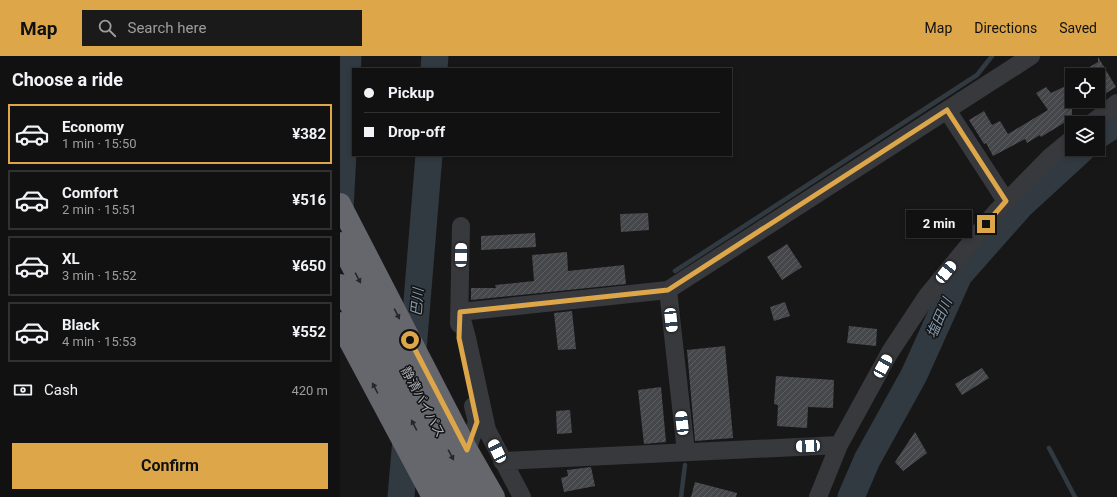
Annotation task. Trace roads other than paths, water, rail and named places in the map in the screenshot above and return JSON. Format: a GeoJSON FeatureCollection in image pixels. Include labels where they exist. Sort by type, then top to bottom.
{"type":"FeatureCollection","features":[{"type":"Feature","properties":{"kind":"highway"},"geometry":{"type":"LineString","coordinates":[[340,204],[467,450],[494,497]]}},
{"type":"Feature","properties":{"kind":"highway","name":"静清バイパス"},"geometry":{"type":"LineString","coordinates":[[340,243],[474,497]]}},
{"type":"Feature","properties":{"kind":"highway","name":"静清バイパス"},"geometry":{"type":"LineString","coordinates":[[340,285],[452,497]]}},
{"type":"Feature","properties":{"kind":"highway"},"geometry":{"type":"LineString","coordinates":[[340,322],[432,497]]}},
{"type":"Feature","properties":{"kind":"street"},"geometry":{"type":"LineString","coordinates":[[460,312],[668,290],[1031,56]]}},
{"type":"Feature","properties":{"kind":"street"},"geometry":{"type":"LineString","coordinates":[[1101,116],[1117,103]]}},
{"type":"Feature","properties":{"kind":"street"},"geometry":{"type":"LineString","coordinates":[[947,110],[1006,201]]}},
{"type":"Feature","properties":{"kind":"street"},"geometry":{"type":"LineString","coordinates":[[818,497],[839,445],[890,352],[927,296],[1006,201],[1050,157],[1065,145]]}},
{"type":"Feature","properties":{"kind":"street"},"geometry":{"type":"LineString","coordinates":[[461,226],[459,338],[477,422],[467,450]]}},
{"type":"Feature","properties":{"kind":"street"},"geometry":{"type":"LineString","coordinates":[[668,290],[686,452]]}},
{"type":"Feature","properties":{"kind":"street"},"geometry":{"type":"LineString","coordinates":[[460,312],[487,430],[522,497]]}},
{"type":"Feature","properties":{"kind":"street"},"geometry":{"type":"LineString","coordinates":[[502,461],[839,445]]}},
{"type":"Feature","properties":{"kind":"waterway"},"geometry":{"type":"LineString","coordinates":[[340,210],[348,56]]}},
{"type":"Feature","properties":{"kind":"waterway","name":"巴川"},"geometry":{"type":"LineString","coordinates":[[434,68],[435,56]]}},
{"type":"Feature","properties":{"kind":"waterway"},"geometry":{"type":"LineString","coordinates":[[675,271],[977,75],[992,56]]}},
{"type":"Feature","properties":{"kind":"waterway","name":"塩田川"},"geometry":{"type":"LineString","coordinates":[[1105,131],[1117,123]]}},
{"type":"Feature","properties":{"kind":"waterway","name":"巴川"},"geometry":{"type":"LineString","coordinates":[[412,362],[429,156]]}},
{"type":"Feature","properties":{"kind":"waterway","name":"塩田川"},"geometry":{"type":"LineString","coordinates":[[851,497],[867,460],[914,375],[959,275],[1021,205],[1074,156]]}},
{"type":"Feature","properties":{"kind":"waterway","name":"巴川"},"geometry":{"type":"LineString","coordinates":[[401,497],[407,428]]}},
{"type":"Feature","properties":{"kind":"waterway"},"geometry":{"type":"LineString","coordinates":[[1049,448],[1075,497]]}},
{"type":"Feature","properties":{"kind":"waterway"},"geometry":{"type":"LineString","coordinates":[[681,497],[685,465]]}}]}
